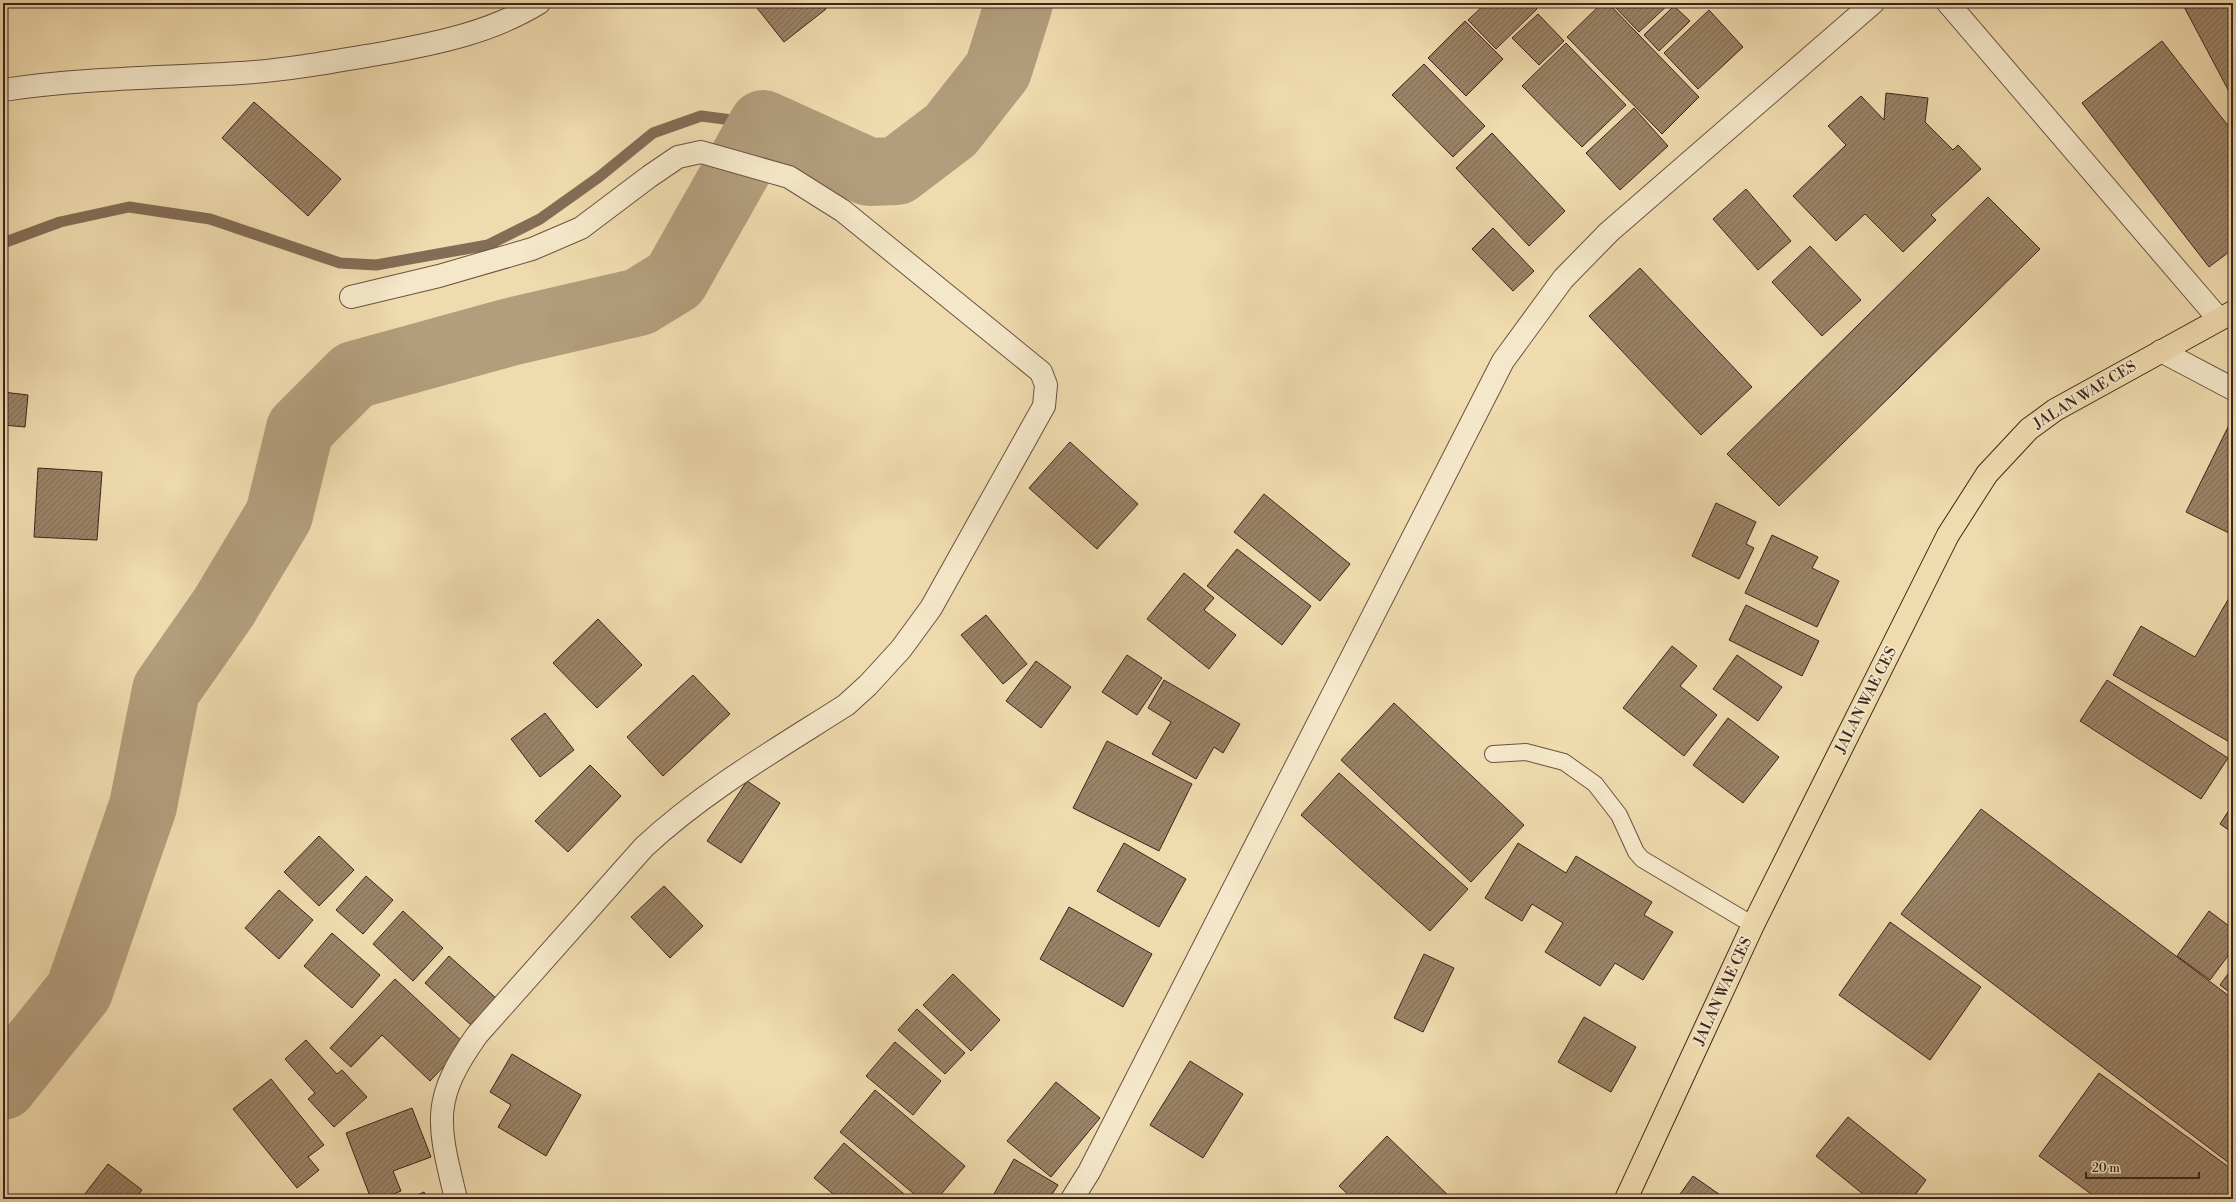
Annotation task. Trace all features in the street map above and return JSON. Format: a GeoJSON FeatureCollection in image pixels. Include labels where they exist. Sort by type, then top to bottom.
{"type":"FeatureCollection","features":[{"type":"Feature","properties":{"kind":"highway","name":"JALAN WAE CES"},"geometry":{"type":"LineString","coordinates":[[1626,1199],[1753,925],[1948,536],[1987,474],[2029,429],[2055,410],[2226,315]]}},
{"type":"Feature","properties":{"kind":"street"},"geometry":{"type":"LineString","coordinates":[[3,90],[52,82],[242,73],[354,58],[437,44],[491,27],[539,3]]}},
{"type":"Feature","properties":{"kind":"street"},"geometry":{"type":"LineString","coordinates":[[1072,1199],[1089,1172],[1503,361],[1563,279],[1609,232],[1873,3]]}},
{"type":"Feature","properties":{"kind":"street"},"geometry":{"type":"LineString","coordinates":[[1948,3],[2226,315]]}},
{"type":"Feature","properties":{"kind":"street"},"geometry":{"type":"LineString","coordinates":[[351,297],[438,276],[532,249],[581,228],[650,176],[678,157],[700,152],[789,177],[843,211],[1041,372],[1046,385],[1044,406],[931,608],[901,649],[868,685],[846,705],[698,802],[672,821],[644,847],[477,1035],[458,1061],[444,1095],[442,1113],[443,1146],[456,1199]]}},
{"type":"Feature","properties":{"kind":"street"},"geometry":{"type":"LineString","coordinates":[[2161,351],[2233,389]]}},
{"type":"Feature","properties":{"kind":"lane"},"geometry":{"type":"LineString","coordinates":[[1493,754],[1526,752],[1564,762],[1595,784],[1619,815],[1636,852],[1642,859],[1753,925]]}},
{"type":"Feature","properties":{"kind":"building"},"geometry":{"type":"Polygon","coordinates":[[[753,3],[821,3],[826,9],[784,42],[753,3]]]}},
{"type":"Feature","properties":{"kind":"building"},"geometry":{"type":"Polygon","coordinates":[[[1486,3],[1532,3],[1537,9],[1496,49],[1468,20],[1486,3]]]}},
{"type":"Feature","properties":{"kind":"building"},"geometry":{"type":"Polygon","coordinates":[[[1602,3],[1608,3],[1699,97],[1662,134],[1567,37],[1602,3]]]}},
{"type":"Feature","properties":{"kind":"building"},"geometry":{"type":"Polygon","coordinates":[[[1615,3],[1670,3],[1639,32],[1613,5],[1615,3]]]}},
{"type":"Feature","properties":{"kind":"building"},"geometry":{"type":"Polygon","coordinates":[[[2182,3],[2233,3],[2233,99],[2182,3]]]}},
{"type":"Feature","properties":{"kind":"building"},"geometry":{"type":"Polygon","coordinates":[[[1674,6],[1690,21],[1659,51],[1644,35],[1674,6]]]}},
{"type":"Feature","properties":{"kind":"building"},"geometry":{"type":"Polygon","coordinates":[[[1709,10],[1743,47],[1698,89],[1664,53],[1709,10]]]}},
{"type":"Feature","properties":{"kind":"building"},"geometry":{"type":"Polygon","coordinates":[[[1538,14],[1564,41],[1539,65],[1512,38],[1538,14]]]}},
{"type":"Feature","properties":{"kind":"building"},"geometry":{"type":"Polygon","coordinates":[[[1465,21],[1503,59],[1466,96],[1428,58],[1465,21]]]}},
{"type":"Feature","properties":{"kind":"building"},"geometry":{"type":"Polygon","coordinates":[[[2162,41],[2233,132],[2233,249],[2209,267],[2082,103],[2162,41]]]}},
{"type":"Feature","properties":{"kind":"building"},"geometry":{"type":"Polygon","coordinates":[[[1566,43],[1626,105],[1582,147],[1522,86],[1566,43]]]}},
{"type":"Feature","properties":{"kind":"building"},"geometry":{"type":"Polygon","coordinates":[[[1424,64],[1485,126],[1453,157],[1392,95],[1424,64]]]}},
{"type":"Feature","properties":{"kind":"building"},"geometry":{"type":"Polygon","coordinates":[[[1886,93],[1928,98],[1925,122],[1953,150],[1958,145],[1981,169],[1931,215],[1936,220],[1903,252],[1865,214],[1836,241],[1793,196],[1846,145],[1828,126],[1861,96],[1884,120],[1886,93]]]}},
{"type":"Feature","properties":{"kind":"building"},"geometry":{"type":"Polygon","coordinates":[[[254,102],[341,179],[308,216],[222,138],[254,102]]]}},
{"type":"Feature","properties":{"kind":"building"},"geometry":{"type":"Polygon","coordinates":[[[1634,108],[1668,146],[1620,190],[1586,153],[1634,108]]]}},
{"type":"Feature","properties":{"kind":"building"},"geometry":{"type":"Polygon","coordinates":[[[1492,133],[1565,211],[1529,246],[1456,168],[1492,133]]]}},
{"type":"Feature","properties":{"kind":"building"},"geometry":{"type":"Polygon","coordinates":[[[1746,189],[1791,241],[1758,270],[1713,219],[1746,189]]]}},
{"type":"Feature","properties":{"kind":"building"},"geometry":{"type":"Polygon","coordinates":[[[1988,197],[2040,249],[1779,506],[1727,454],[1988,197]]]}},
{"type":"Feature","properties":{"kind":"building"},"geometry":{"type":"Polygon","coordinates":[[[1493,228],[1534,271],[1513,291],[1472,249],[1493,228]]]}},
{"type":"Feature","properties":{"kind":"building"},"geometry":{"type":"Polygon","coordinates":[[[1810,246],[1861,300],[1822,336],[1772,282],[1810,246]]]}},
{"type":"Feature","properties":{"kind":"building"},"geometry":{"type":"Polygon","coordinates":[[[1640,268],[1752,387],[1701,435],[1589,316],[1640,268]]]}},
{"type":"Feature","properties":{"kind":"building"},"geometry":{"type":"Polygon","coordinates":[[[3,392],[28,395],[25,427],[3,425],[3,392]]]}},
{"type":"Feature","properties":{"kind":"building"},"geometry":{"type":"Polygon","coordinates":[[[2233,417],[2233,535],[2186,512],[2233,417]]]}},
{"type":"Feature","properties":{"kind":"building"},"geometry":{"type":"Polygon","coordinates":[[[1070,442],[1138,504],[1097,549],[1029,488],[1070,442]]]}},
{"type":"Feature","properties":{"kind":"building"},"geometry":{"type":"Polygon","coordinates":[[[38,468],[102,472],[97,540],[34,537],[38,468]]]}},
{"type":"Feature","properties":{"kind":"building"},"geometry":{"type":"Polygon","coordinates":[[[1264,494],[1350,564],[1320,601],[1234,532],[1264,494]]]}},
{"type":"Feature","properties":{"kind":"building"},"geometry":{"type":"Polygon","coordinates":[[[1716,503],[1756,522],[1746,544],[1754,548],[1739,579],[1692,556],[1716,503]]]}},
{"type":"Feature","properties":{"kind":"building"},"geometry":{"type":"Polygon","coordinates":[[[1772,535],[1818,557],[1812,568],[1839,581],[1817,627],[1745,593],[1772,535]]]}},
{"type":"Feature","properties":{"kind":"building"},"geometry":{"type":"Polygon","coordinates":[[[1237,549],[1311,606],[1282,645],[1207,586],[1237,549]]]}},
{"type":"Feature","properties":{"kind":"building"},"geometry":{"type":"Polygon","coordinates":[[[1184,573],[1214,598],[1204,610],[1236,635],[1209,669],[1147,619],[1184,573]]]}},
{"type":"Feature","properties":{"kind":"building"},"geometry":{"type":"Polygon","coordinates":[[[2233,591],[2233,744],[2113,675],[2141,626],[2195,657],[2233,591]]]}},
{"type":"Feature","properties":{"kind":"building"},"geometry":{"type":"Polygon","coordinates":[[[1746,605],[1819,641],[1802,676],[1729,640],[1746,605]]]}},
{"type":"Feature","properties":{"kind":"building"},"geometry":{"type":"Polygon","coordinates":[[[986,615],[1027,664],[1003,684],[961,635],[986,615]]]}},
{"type":"Feature","properties":{"kind":"building"},"geometry":{"type":"Polygon","coordinates":[[[598,619],[642,665],[597,708],[553,663],[598,619]]]}},
{"type":"Feature","properties":{"kind":"building"},"geometry":{"type":"Polygon","coordinates":[[[1672,646],[1697,666],[1680,686],[1717,715],[1684,756],[1623,708],[1672,646]]]}},
{"type":"Feature","properties":{"kind":"building"},"geometry":{"type":"Polygon","coordinates":[[[1127,655],[1162,678],[1137,715],[1102,692],[1127,655]]]}},
{"type":"Feature","properties":{"kind":"building"},"geometry":{"type":"Polygon","coordinates":[[[1737,655],[1782,687],[1758,721],[1713,689],[1737,655]]]}},
{"type":"Feature","properties":{"kind":"building"},"geometry":{"type":"Polygon","coordinates":[[[1036,661],[1071,687],[1041,728],[1006,701],[1036,661]]]}},
{"type":"Feature","properties":{"kind":"building"},"geometry":{"type":"Polygon","coordinates":[[[693,675],[730,714],[663,776],[627,737],[693,675]]]}},
{"type":"Feature","properties":{"kind":"building"},"geometry":{"type":"Polygon","coordinates":[[[1164,680],[1240,724],[1223,753],[1214,747],[1196,779],[1152,754],[1171,722],[1148,708],[1164,680]]]}},
{"type":"Feature","properties":{"kind":"building"},"geometry":{"type":"Polygon","coordinates":[[[2107,680],[2228,758],[2201,799],[2080,721],[2107,680]]]}},
{"type":"Feature","properties":{"kind":"building"},"geometry":{"type":"Polygon","coordinates":[[[1394,703],[1524,825],[1471,882],[1341,760],[1394,703]]]}},
{"type":"Feature","properties":{"kind":"building"},"geometry":{"type":"Polygon","coordinates":[[[545,713],[574,750],[540,777],[511,739],[545,713]]]}},
{"type":"Feature","properties":{"kind":"building"},"geometry":{"type":"Polygon","coordinates":[[[1728,718],[1779,757],[1743,803],[1693,765],[1728,718]]]}},
{"type":"Feature","properties":{"kind":"building"},"geometry":{"type":"Polygon","coordinates":[[[1107,741],[1192,784],[1159,851],[1073,808],[1107,741]]]}},
{"type":"Feature","properties":{"kind":"building"},"geometry":{"type":"Polygon","coordinates":[[[590,765],[621,796],[568,852],[535,821],[590,765]]]}},
{"type":"Feature","properties":{"kind":"building"},"geometry":{"type":"Polygon","coordinates":[[[1339,773],[1468,889],[1430,931],[1301,815],[1339,773]]]}},
{"type":"Feature","properties":{"kind":"building"},"geometry":{"type":"Polygon","coordinates":[[[747,781],[780,803],[741,863],[707,841],[747,781]]]}},
{"type":"Feature","properties":{"kind":"building"},"geometry":{"type":"Polygon","coordinates":[[[2233,804],[2233,833],[2220,824],[2233,804]]]}},
{"type":"Feature","properties":{"kind":"building"},"geometry":{"type":"Polygon","coordinates":[[[1981,809],[2233,999],[2233,1166],[1901,914],[1981,809]]]}},
{"type":"Feature","properties":{"kind":"building"},"geometry":{"type":"Polygon","coordinates":[[[319,836],[354,870],[319,906],[284,872],[319,836]]]}},
{"type":"Feature","properties":{"kind":"building"},"geometry":{"type":"Polygon","coordinates":[[[1124,843],[1186,879],[1159,927],[1097,891],[1124,843]]]}},
{"type":"Feature","properties":{"kind":"building"},"geometry":{"type":"Polygon","coordinates":[[[1518,843],[1566,873],[1576,856],[1652,902],[1644,915],[1673,932],[1643,980],[1615,963],[1600,986],[1545,952],[1563,923],[1532,904],[1522,921],[1485,898],[1518,843]]]}},
{"type":"Feature","properties":{"kind":"building"},"geometry":{"type":"Polygon","coordinates":[[[366,876],[393,900],[363,934],[336,910],[366,876]]]}},
{"type":"Feature","properties":{"kind":"building"},"geometry":{"type":"Polygon","coordinates":[[[664,886],[703,926],[670,958],[631,917],[664,886]]]}},
{"type":"Feature","properties":{"kind":"building"},"geometry":{"type":"Polygon","coordinates":[[[279,890],[313,920],[279,959],[245,928],[279,890]]]}},
{"type":"Feature","properties":{"kind":"building"},"geometry":{"type":"Polygon","coordinates":[[[1069,907],[1152,954],[1123,1007],[1040,959],[1069,907]]]}},
{"type":"Feature","properties":{"kind":"building"},"geometry":{"type":"Polygon","coordinates":[[[403,911],[443,948],[413,981],[373,944],[403,911]]]}},
{"type":"Feature","properties":{"kind":"building"},"geometry":{"type":"Polygon","coordinates":[[[2209,911],[2233,929],[2233,949],[2210,980],[2177,956],[2209,911]]]}},
{"type":"Feature","properties":{"kind":"building"},"geometry":{"type":"Polygon","coordinates":[[[1890,922],[1981,987],[1930,1060],[1839,995],[1890,922]]]}},
{"type":"Feature","properties":{"kind":"building"},"geometry":{"type":"Polygon","coordinates":[[[332,933],[380,975],[352,1008],[304,966],[332,933]]]}},
{"type":"Feature","properties":{"kind":"building"},"geometry":{"type":"Polygon","coordinates":[[[1424,954],[1454,968],[1423,1032],[1394,1018],[1424,954]]]}},
{"type":"Feature","properties":{"kind":"building"},"geometry":{"type":"Polygon","coordinates":[[[449,956],[496,998],[471,1025],[425,983],[449,956]]]}},
{"type":"Feature","properties":{"kind":"building"},"geometry":{"type":"Polygon","coordinates":[[[2233,967],[2233,995],[2220,985],[2233,967]]]}},
{"type":"Feature","properties":{"kind":"building"},"geometry":{"type":"Polygon","coordinates":[[[953,974],[1000,1020],[971,1051],[923,1005],[953,974]]]}},
{"type":"Feature","properties":{"kind":"building"},"geometry":{"type":"Polygon","coordinates":[[[395,979],[465,1044],[430,1081],[382,1035],[351,1067],[330,1048],[395,979]]]}},
{"type":"Feature","properties":{"kind":"building"},"geometry":{"type":"Polygon","coordinates":[[[917,1009],[965,1053],[945,1074],[898,1030],[917,1009]]]}},
{"type":"Feature","properties":{"kind":"building"},"geometry":{"type":"Polygon","coordinates":[[[1584,1017],[1636,1047],[1611,1092],[1558,1062],[1584,1017]]]}},
{"type":"Feature","properties":{"kind":"building"},"geometry":{"type":"Polygon","coordinates":[[[306,1040],[337,1074],[342,1070],[367,1097],[334,1127],[308,1099],[315,1093],[285,1059],[306,1040]]]}},
{"type":"Feature","properties":{"kind":"building"},"geometry":{"type":"Polygon","coordinates":[[[895,1042],[941,1081],[913,1115],[866,1076],[895,1042]]]}},
{"type":"Feature","properties":{"kind":"building"},"geometry":{"type":"Polygon","coordinates":[[[512,1054],[581,1095],[546,1156],[498,1127],[511,1105],[490,1092],[512,1054]]]}},
{"type":"Feature","properties":{"kind":"building"},"geometry":{"type":"Polygon","coordinates":[[[1190,1061],[1243,1094],[1203,1158],[1150,1125],[1190,1061]]]}},
{"type":"Feature","properties":{"kind":"building"},"geometry":{"type":"Polygon","coordinates":[[[2099,1073],[2233,1170],[2233,1192],[2228,1199],[2098,1199],[2039,1156],[2099,1073]]]}},
{"type":"Feature","properties":{"kind":"building"},"geometry":{"type":"Polygon","coordinates":[[[271,1079],[324,1145],[308,1157],[319,1170],[297,1188],[233,1109],[271,1079]]]}},
{"type":"Feature","properties":{"kind":"building"},"geometry":{"type":"Polygon","coordinates":[[[1056,1082],[1100,1118],[1051,1177],[1007,1141],[1056,1082]]]}},
{"type":"Feature","properties":{"kind":"building"},"geometry":{"type":"Polygon","coordinates":[[[875,1090],[965,1166],[937,1199],[920,1199],[840,1132],[875,1090]]]}},
{"type":"Feature","properties":{"kind":"building"},"geometry":{"type":"Polygon","coordinates":[[[412,1108],[431,1157],[393,1171],[401,1191],[381,1199],[371,1199],[346,1133],[412,1108]]]}},
{"type":"Feature","properties":{"kind":"building"},"geometry":{"type":"Polygon","coordinates":[[[1848,1117],[1926,1180],[1912,1199],[1869,1199],[1816,1156],[1848,1117]]]}},
{"type":"Feature","properties":{"kind":"building"},"geometry":{"type":"Polygon","coordinates":[[[1387,1136],[1452,1199],[1353,1199],[1339,1186],[1387,1136]]]}},
{"type":"Feature","properties":{"kind":"building"},"geometry":{"type":"Polygon","coordinates":[[[844,1143],[910,1199],[839,1199],[814,1178],[844,1143]]]}},
{"type":"Feature","properties":{"kind":"building"},"geometry":{"type":"Polygon","coordinates":[[[1014,1159],[1058,1185],[1049,1199],[991,1199],[1014,1159]]]}},
{"type":"Feature","properties":{"kind":"building"},"geometry":{"type":"Polygon","coordinates":[[[108,1164],[142,1190],[135,1199],[81,1199],[108,1164]]]}},
{"type":"Feature","properties":{"kind":"building"},"geometry":{"type":"Polygon","coordinates":[[[1693,1176],[1726,1199],[1681,1199],[1678,1197],[1693,1176]]]}},
{"type":"Feature","properties":{"kind":"building"},"geometry":{"type":"Polygon","coordinates":[[[424,1192],[428,1199],[408,1199],[424,1192]]]}},
{"type":"Feature","properties":{"kind":"waterway"},"geometry":{"type":"LineString","coordinates":[[3,1086],[79,991],[143,806],[166,690],[224,607],[279,515],[300,429],[354,375],[510,332],[639,302],[675,280],[763,124],[869,172],[897,171],[951,130],[998,70],[1019,3]]}},
{"type":"Feature","properties":{"kind":"waterway"},"geometry":{"type":"LineString","coordinates":[[3,243],[60,222],[129,207],[210,219],[340,263],[376,265],[488,245],[540,219],[599,177],[653,133],[701,116],[763,124]]}}]}
